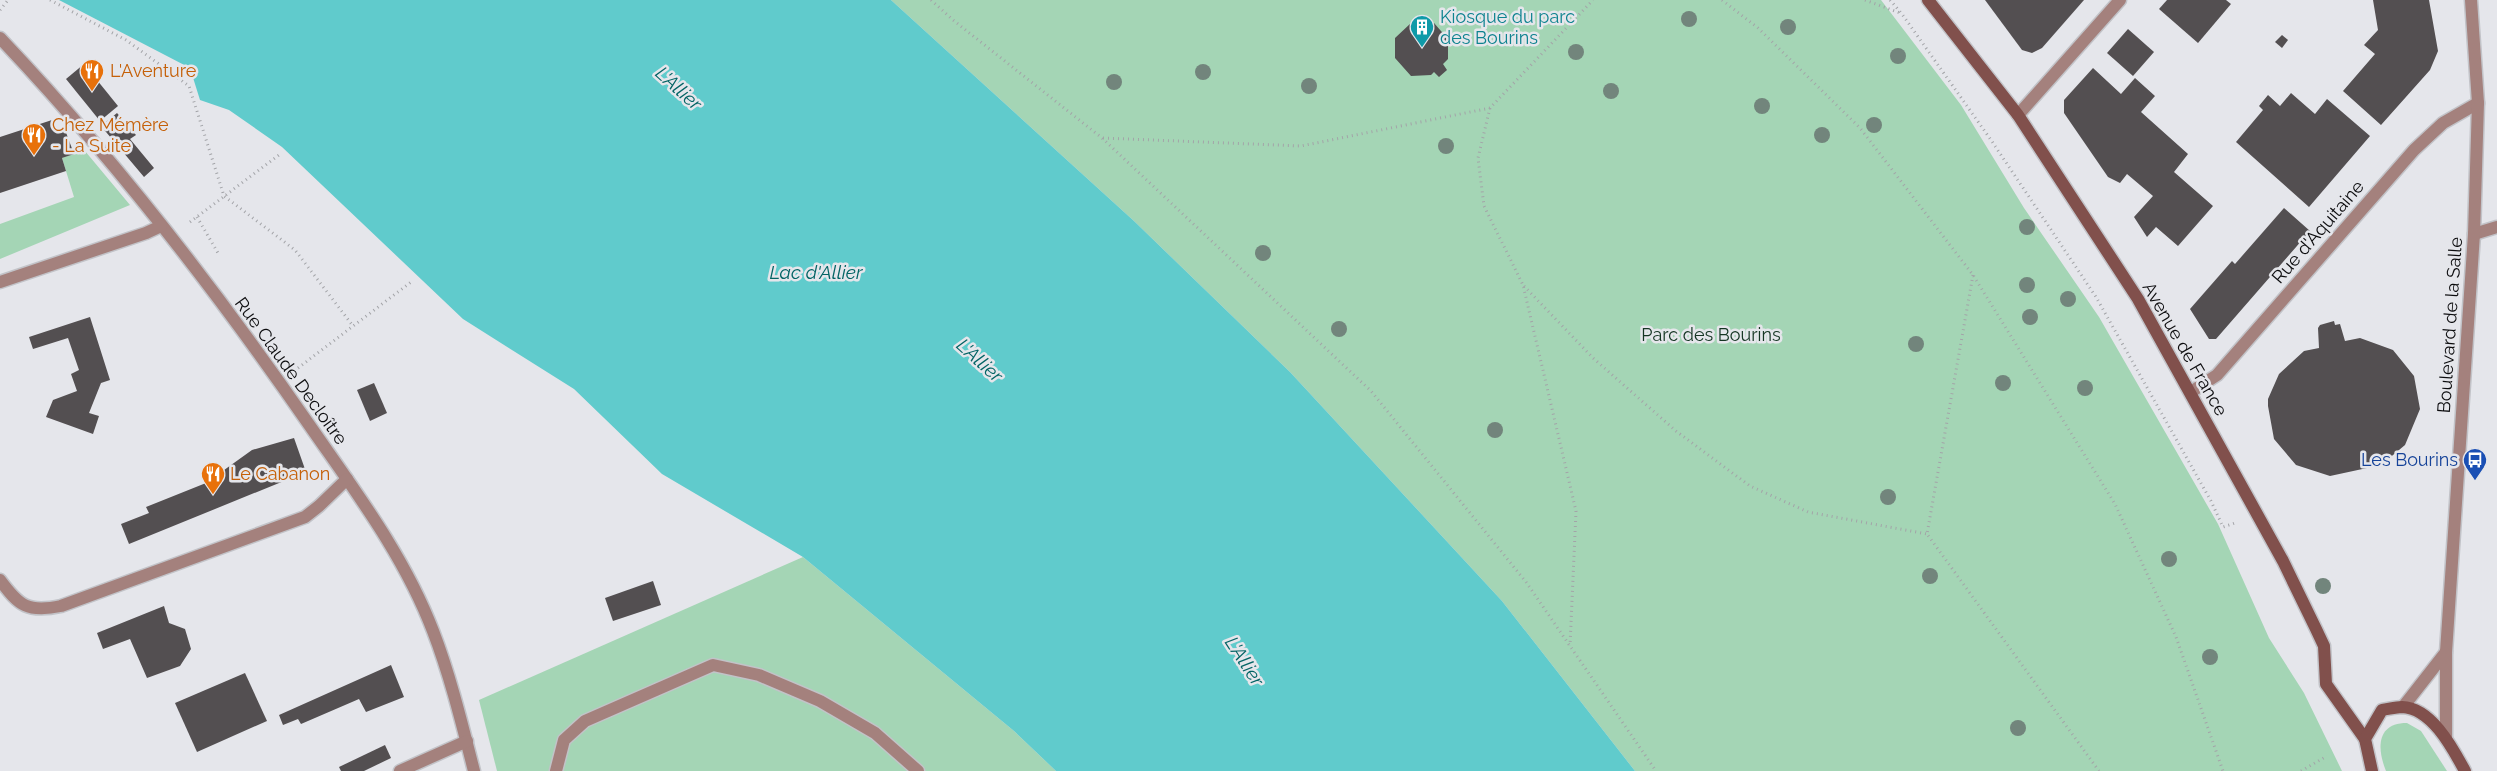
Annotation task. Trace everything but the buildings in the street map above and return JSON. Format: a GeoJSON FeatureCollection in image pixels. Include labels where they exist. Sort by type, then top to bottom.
{"type":"FeatureCollection","features":[{"type":"Feature","properties":{"kind":"street","name":"Avenue de France"},"geometry":{"type":"LineString","coordinates":[[1928,0],[2018,115],[2138,299],[2191,392],[2256,516],[2283,561],[2324,646],[2326,684],[2365,739]]}},
{"type":"Feature","properties":{"kind":"street"},"geometry":{"type":"LineString","coordinates":[[2018,115],[2120,0]]}},
{"type":"Feature","properties":{"kind":"street","name":"Boulevard de la Salle"},"geometry":{"type":"LineString","coordinates":[[2446,737],[2446,652],[2474,234],[2478,102],[2471,0]]}},
{"type":"Feature","properties":{"kind":"street","name":"Rue Claude Decloître"},"geometry":{"type":"LineString","coordinates":[[0,38],[69,114],[161,226],[270,368],[377,522],[400,562],[433,630],[474,771]]}},
{"type":"Feature","properties":{"kind":"street","name":"Rue d'Aquitaine"},"geometry":{"type":"LineString","coordinates":[[2191,392],[2217,375],[2414,150],[2443,123],[2478,102]]}},
{"type":"Feature","properties":{"kind":"street"},"geometry":{"type":"LineString","coordinates":[[0,282],[44,265],[146,233],[161,226]]}},
{"type":"Feature","properties":{"kind":"street"},"geometry":{"type":"LineString","coordinates":[[2474,234],[2497,227]]}},
{"type":"Feature","properties":{"kind":"street"},"geometry":{"type":"LineString","coordinates":[[0,580],[14,599],[29,609],[46,610],[61,606],[305,516],[319,506],[346,479]]}},
{"type":"Feature","properties":{"kind":"street"},"geometry":{"type":"LineString","coordinates":[[2403,707],[2446,652]]}},
{"type":"Feature","properties":{"kind":"street"},"geometry":{"type":"LineString","coordinates":[[556,771],[564,740],[585,721],[713,666],[759,675],[820,701],[875,733],[918,771]]}},
{"type":"Feature","properties":{"kind":"street"},"geometry":{"type":"LineString","coordinates":[[2372,771],[2365,739],[2382,710],[2403,707],[2422,714],[2446,737],[2465,771]]}},
{"type":"Feature","properties":{"kind":"street"},"geometry":{"type":"LineString","coordinates":[[400,771],[466,741]]}},
{"type":"Feature","properties":{"kind":"path"},"geometry":{"type":"LineString","coordinates":[[0,10],[8,0]]}},
{"type":"Feature","properties":{"kind":"path"},"geometry":{"type":"LineString","coordinates":[[50,0],[126,40],[189,86],[224,196],[295,250],[353,326]]}},
{"type":"Feature","properties":{"kind":"path"},"geometry":{"type":"LineString","coordinates":[[931,0],[953,20],[1102,138],[1371,391],[1526,582],[1656,771]]}},
{"type":"Feature","properties":{"kind":"path"},"geometry":{"type":"LineString","coordinates":[[1570,646],[1576,511],[1523,285],[1484,206],[1478,158],[1490,108],[1593,0]]}},
{"type":"Feature","properties":{"kind":"path"},"geometry":{"type":"LineString","coordinates":[[1722,0],[1758,28],[1860,128],[1973,275],[2115,504],[2176,636],[2223,771]]}},
{"type":"Feature","properties":{"kind":"path"},"geometry":{"type":"LineString","coordinates":[[1865,0],[1902,14]]}},
{"type":"Feature","properties":{"kind":"path"},"geometry":{"type":"LineString","coordinates":[[1890,0],[1992,140],[2096,297],[2211,501],[2223,527]]}},
{"type":"Feature","properties":{"kind":"path"},"geometry":{"type":"LineString","coordinates":[[1102,138],[1301,146],[1490,108]]}},
{"type":"Feature","properties":{"kind":"path"},"geometry":{"type":"LineString","coordinates":[[196,217],[279,155]]}},
{"type":"Feature","properties":{"kind":"path"},"geometry":{"type":"LineString","coordinates":[[1926,534],[1973,275]]}},
{"type":"Feature","properties":{"kind":"path"},"geometry":{"type":"LineString","coordinates":[[304,363],[411,282]]}},
{"type":"Feature","properties":{"kind":"path"},"geometry":{"type":"LineString","coordinates":[[1523,285],[1593,358],[1676,431],[1750,486],[1808,512],[1926,534],[2099,771]]}},
{"type":"Feature","properties":{"kind":"path"},"geometry":{"type":"LineString","coordinates":[[2301,771],[2327,756]]}},
{"type":"Feature","properties":{"kind":"green space","name":"Parc des Bourins"},"geometry":{"type":"Polygon","coordinates":[[[891,0],[1881,0],[1961,105],[2024,208],[2099,317],[2218,524],[2269,638],[2304,693],[2342,771],[1635,771],[1502,601],[1290,372],[1134,221],[891,0]]]}},
{"type":"Feature","properties":{"kind":"green space"},"geometry":{"type":"Polygon","coordinates":[[[77,150],[81,155],[85,151],[130,205],[0,259],[0,224],[74,197],[62,158],[73,154],[77,150]]]}},
{"type":"Feature","properties":{"kind":"green space"},"geometry":{"type":"Polygon","coordinates":[[[803,557],[1014,731],[1056,771],[497,771],[479,700],[803,557]]]}},
{"type":"Feature","properties":{"kind":"green space"},"geometry":{"type":"Polygon","coordinates":[[[2407,723],[2421,731],[2447,771],[2386,771],[2381,754],[2384,732],[2389,727],[2407,723]]]}},
{"type":"Feature","properties":{"kind":"water","name":"Lac d'Allier"},"geometry":{"type":"Polygon","coordinates":[[[59,0],[891,0],[1134,221],[1290,372],[1502,601],[1635,771],[1056,771],[1014,731],[803,557],[662,474],[574,389],[463,319],[282,147],[229,110],[200,100],[190,68],[59,0]]]}},
{"type":"Feature","properties":{"kind":"place","name":"Kiosque du parc des Bourins"},"geometry":{"type":"Point","coordinates":[1422,48]}},
{"type":"Feature","properties":{"kind":"place","name":"L'Aventure"},"geometry":{"type":"Point","coordinates":[92,92]}},
{"type":"Feature","properties":{"kind":"place","name":"Chez Mémère - La Suite"},"geometry":{"type":"Point","coordinates":[34,156]}},
{"type":"Feature","properties":{"kind":"place","name":"Les Bourins"},"geometry":{"type":"Point","coordinates":[2475,481]}},
{"type":"Feature","properties":{"kind":"place","name":"Le Cabanon"},"geometry":{"type":"Point","coordinates":[213,495]}},
{"type":"Feature","properties":{"kind":"water label","name":"L'Allier"},"geometry":{"type":"Point","coordinates":[679,88]}},
{"type":"Feature","properties":{"kind":"water label","name":"L'Allier"},"geometry":{"type":"Point","coordinates":[980,360]}},
{"type":"Feature","properties":{"kind":"water label","name":"L'Allier"},"geometry":{"type":"Point","coordinates":[1245,661]}}]}
